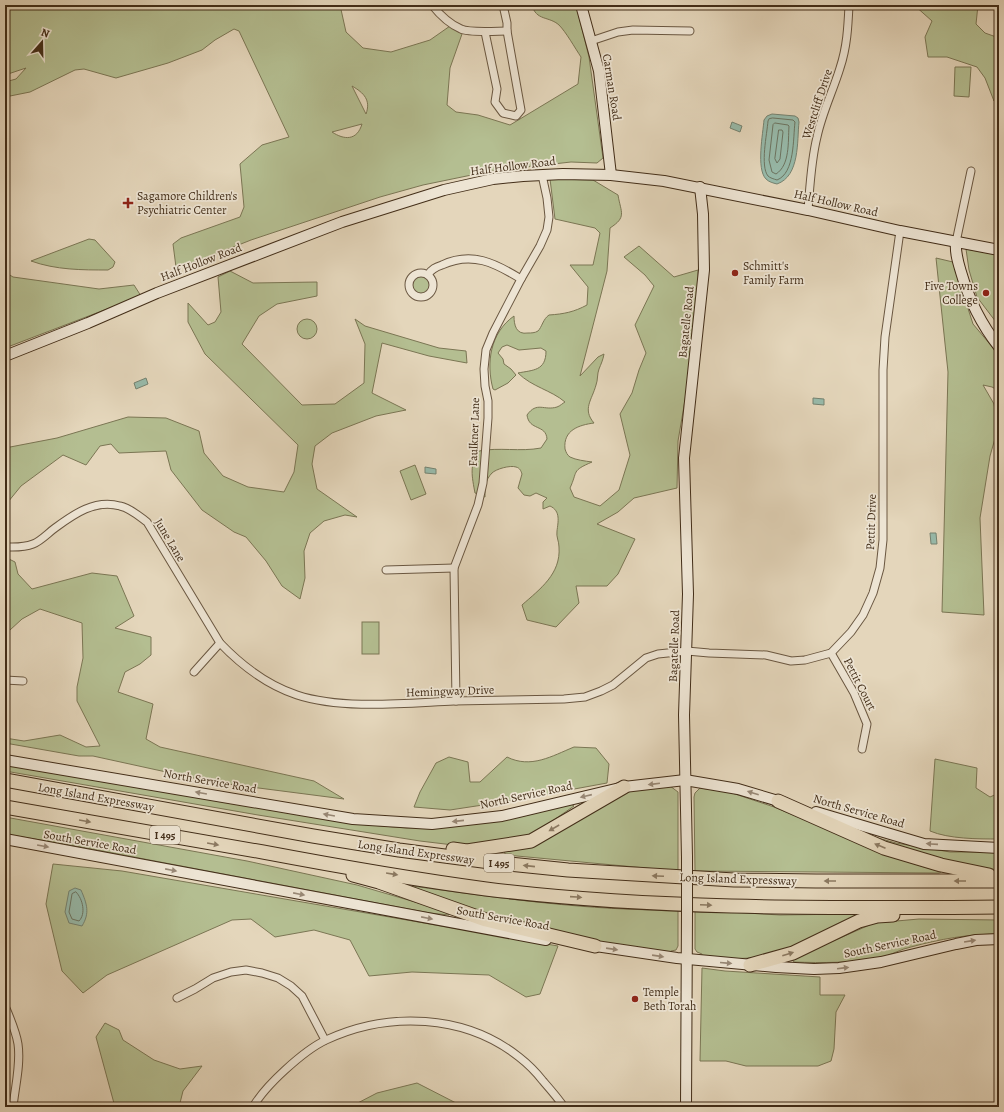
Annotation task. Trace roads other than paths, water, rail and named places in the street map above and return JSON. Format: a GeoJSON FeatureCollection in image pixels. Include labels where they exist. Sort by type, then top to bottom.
{"type":"FeatureCollection","features":[{"type":"Feature","properties":{"kind":"highway","name":"Long Island Expressway"},"geometry":{"type":"LineString","coordinates":[[5,780],[313,836],[399,850],[490,862],[568,870],[734,880],[999,881]]}},
{"type":"Feature","properties":{"kind":"highway"},"geometry":{"type":"LineString","coordinates":[[313,836],[467,851],[531,841],[624,787]]}},
{"type":"Feature","properties":{"kind":"highway"},"geometry":{"type":"LineString","coordinates":[[778,801],[884,848],[941,865],[999,876]]}},
{"type":"Feature","properties":{"kind":"highway","name":"Long Island Expressway"},"geometry":{"type":"LineString","coordinates":[[5,807],[325,864],[487,888],[566,896],[733,906],[801,908],[999,908]]}},
{"type":"Feature","properties":{"kind":"highway"},"geometry":{"type":"LineString","coordinates":[[325,864],[349,874],[379,882],[486,920],[595,946]]}},
{"type":"Feature","properties":{"kind":"highway"},"geometry":{"type":"LineString","coordinates":[[750,965],[793,953],[853,924],[877,916],[999,908]]}},
{"type":"Feature","properties":{"kind":"main road","name":"Carman Road"},"geometry":{"type":"LineString","coordinates":[[581,5],[599,71],[611,175]]}},
{"type":"Feature","properties":{"kind":"main road","name":"Half Hollow Road"},"geometry":{"type":"LineString","coordinates":[[5,356],[88,323],[157,293],[342,222],[427,195],[493,179],[542,174],[577,174],[611,175],[664,180],[900,231],[999,250]]}},
{"type":"Feature","properties":{"kind":"main road","name":"Bagatelle Road"},"geometry":{"type":"LineString","coordinates":[[687,1107],[687,857],[684,715],[688,594],[684,458],[704,270],[700,187]]}},
{"type":"Feature","properties":{"kind":"main road"},"geometry":{"type":"LineString","coordinates":[[956,242],[956,254],[966,289],[982,324],[999,347]]}},
{"type":"Feature","properties":{"kind":"main road","name":"North Service Road"},"geometry":{"type":"LineString","coordinates":[[5,760],[353,819],[432,824],[502,816],[624,787],[685,780],[738,788],[924,844],[999,848]]}},
{"type":"Feature","properties":{"kind":"main road","name":"South Service Road"},"geometry":{"type":"LineString","coordinates":[[5,839],[522,936],[687,959],[814,969],[839,968],[881,962],[976,940],[999,939]]}},
{"type":"Feature","properties":{"kind":"street"},"geometry":{"type":"LineString","coordinates":[[432,5],[442,17],[462,30],[485,32],[507,31]]}},
{"type":"Feature","properties":{"kind":"street"},"geometry":{"type":"LineString","coordinates":[[485,32],[496,89],[495,102],[503,113],[516,116],[521,110],[503,5]]}},
{"type":"Feature","properties":{"kind":"street","name":"Westcliff Drive"},"geometry":{"type":"LineString","coordinates":[[808,210],[816,138],[840,68],[848,37],[849,5]]}},
{"type":"Feature","properties":{"kind":"street"},"geometry":{"type":"LineString","coordinates":[[591,41],[618,32],[634,30],[690,31]]}},
{"type":"Feature","properties":{"kind":"street"},"geometry":{"type":"LineString","coordinates":[[956,242],[971,171]]}},
{"type":"Feature","properties":{"kind":"street","name":"Faulkner Lane"},"geometry":{"type":"LineString","coordinates":[[456,701],[454,568],[478,505],[483,483],[488,418],[488,402],[484,369],[486,350],[493,333],[548,230],[548,210],[542,174]]}},
{"type":"Feature","properties":{"kind":"street","name":"Pettit Drive"},"geometry":{"type":"LineString","coordinates":[[831,653],[851,632],[863,615],[873,593],[880,568],[883,540],[884,343],[900,231]]}},
{"type":"Feature","properties":{"kind":"street"},"geometry":{"type":"LineString","coordinates":[[428,275],[433,269],[450,262],[466,258],[494,264],[521,279]]}},
{"type":"Feature","properties":{"kind":"street","name":"June Lane"},"geometry":{"type":"LineString","coordinates":[[5,547],[22,547],[34,544],[78,512],[90,507],[106,504],[121,506],[134,512],[147,522],[220,643]]}},
{"type":"Feature","properties":{"kind":"street"},"geometry":{"type":"LineString","coordinates":[[386,570],[454,568]]}},
{"type":"Feature","properties":{"kind":"street"},"geometry":{"type":"LineString","coordinates":[[194,672],[220,643]]}},
{"type":"Feature","properties":{"kind":"street","name":"Hemingway Drive"},"geometry":{"type":"LineString","coordinates":[[220,643],[234,658],[254,674],[282,690],[298,696],[346,704],[564,699],[585,697],[613,685],[646,658],[658,654],[687,651]]}},
{"type":"Feature","properties":{"kind":"street"},"geometry":{"type":"LineString","coordinates":[[687,651],[766,655],[791,661],[805,660],[831,653]]}},
{"type":"Feature","properties":{"kind":"street","name":"Pettit Court"},"geometry":{"type":"LineString","coordinates":[[831,653],[854,692],[867,724],[862,749]]}},
{"type":"Feature","properties":{"kind":"street"},"geometry":{"type":"LineString","coordinates":[[5,680],[23,681]]}},
{"type":"Feature","properties":{"kind":"street"},"geometry":{"type":"LineString","coordinates":[[177,998],[213,978],[231,972],[246,970],[262,973],[278,978],[302,996],[325,1040]]}},
{"type":"Feature","properties":{"kind":"street"},"geometry":{"type":"LineString","coordinates":[[5,1006],[18,1045],[18,1064],[13,1107]]}},
{"type":"Feature","properties":{"kind":"street"},"geometry":{"type":"LineString","coordinates":[[253,1107],[270,1084],[294,1061],[325,1040],[344,1032],[370,1025],[397,1021],[427,1021],[448,1024],[466,1029],[499,1044],[519,1057],[547,1085],[564,1107]]}},
{"type":"Feature","properties":{"kind":"water"},"geometry":{"type":"Polygon","coordinates":[[[772,114],[795,116],[798,118],[799,122],[794,166],[790,174],[777,184],[766,179],[761,167],[764,120],[767,116],[772,114]]]}},
{"type":"Feature","properties":{"kind":"water"},"geometry":{"type":"Polygon","coordinates":[[[732,122],[742,126],[740,132],[730,128],[732,122]]]}},
{"type":"Feature","properties":{"kind":"water"},"geometry":{"type":"Polygon","coordinates":[[[146,378],[148,384],[136,389],[134,383],[146,378]]]}},
{"type":"Feature","properties":{"kind":"water"},"geometry":{"type":"Polygon","coordinates":[[[813,398],[824,399],[824,405],[813,404],[813,398]]]}},
{"type":"Feature","properties":{"kind":"water"},"geometry":{"type":"Polygon","coordinates":[[[425,467],[436,469],[436,474],[425,473],[425,467]]]}},
{"type":"Feature","properties":{"kind":"water"},"geometry":{"type":"Polygon","coordinates":[[[930,533],[936,533],[937,544],[931,544],[930,533]]]}},
{"type":"Feature","properties":{"kind":"water"},"geometry":{"type":"Polygon","coordinates":[[[75,888],[81,890],[87,908],[86,917],[82,926],[69,923],[65,912],[69,891],[75,888]]]}},
{"type":"Feature","properties":{"kind":"place","name":"Sagamore Children's Psychiatric Center"},"geometry":{"type":"Point","coordinates":[128,203]}},
{"type":"Feature","properties":{"kind":"place","name":"Schmitt's Family Farm"},"geometry":{"type":"Point","coordinates":[735,273]}},
{"type":"Feature","properties":{"kind":"place","name":"Five Towns College"},"geometry":{"type":"Point","coordinates":[986,293]}},
{"type":"Feature","properties":{"kind":"place","name":"Temple Beth Torah"},"geometry":{"type":"Point","coordinates":[635,999]}}]}
